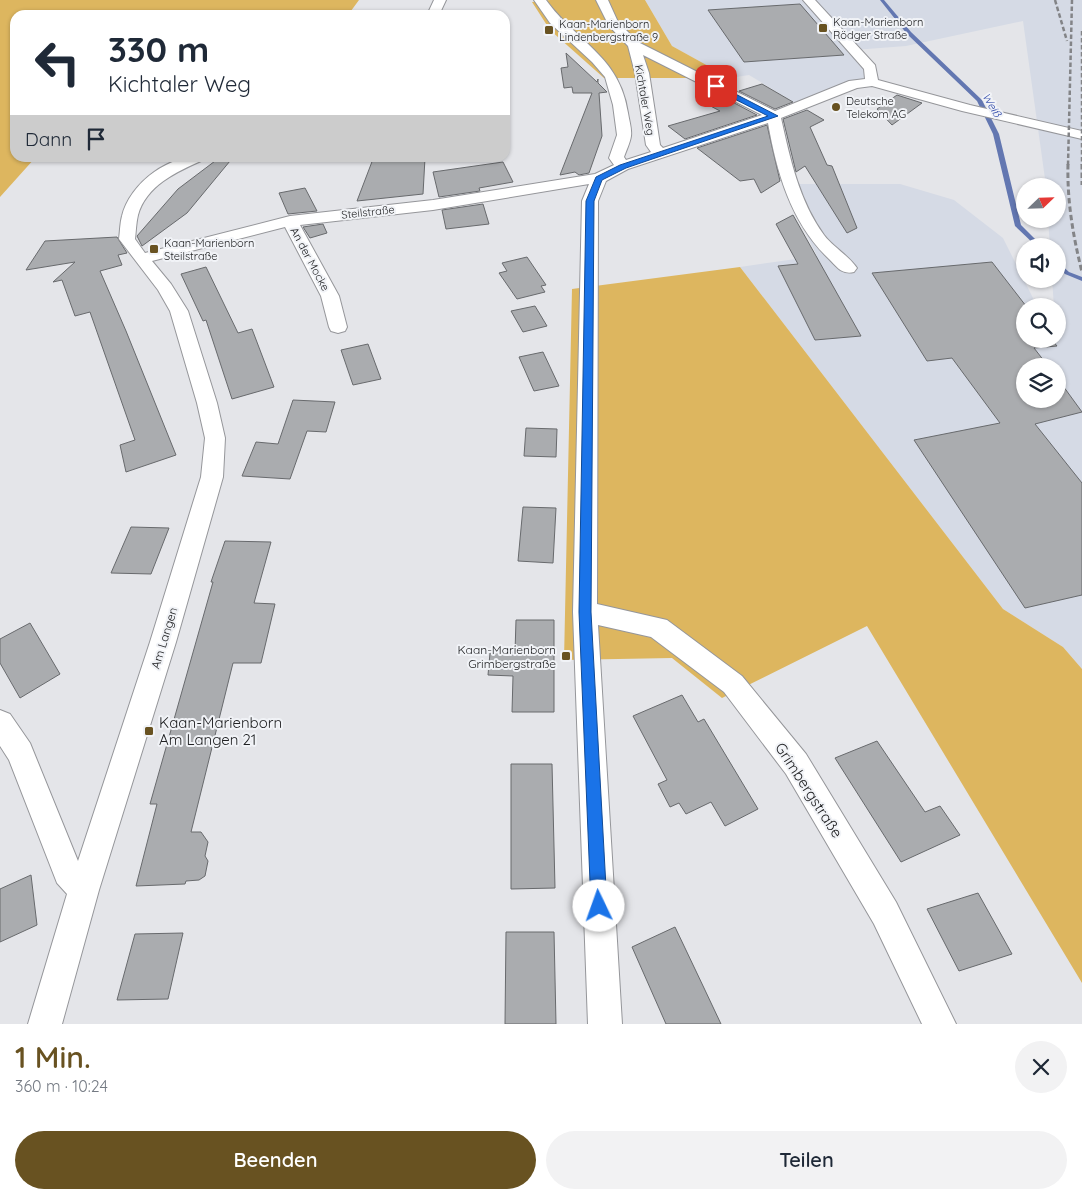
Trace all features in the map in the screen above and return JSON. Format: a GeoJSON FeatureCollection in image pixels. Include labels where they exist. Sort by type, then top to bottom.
{"type":"FeatureCollection","features":[{"type":"Feature","properties":{"kind":"street"},"geometry":{"type":"LineString","coordinates":[[540,0],[554,20],[597,59],[611,77],[620,105],[624,136],[616,158],[623,166]]}},
{"type":"Feature","properties":{"kind":"street","name":"Kichtaler Weg"},"geometry":{"type":"LineString","coordinates":[[602,0],[613,23],[634,45],[774,116]]}},
{"type":"Feature","properties":{"kind":"street"},"geometry":{"type":"LineString","coordinates":[[810,0],[870,68],[872,82],[966,108],[1082,135]]}},
{"type":"Feature","properties":{"kind":"street","name":"Kichtaler Weg"},"geometry":{"type":"LineString","coordinates":[[634,45],[642,73],[653,145],[660,154]]}},
{"type":"Feature","properties":{"kind":"street","name":"Steilstraße"},"geometry":{"type":"LineString","coordinates":[[140,259],[290,221],[433,205],[599,178],[623,166],[774,116],[854,84],[872,82]]}},
{"type":"Feature","properties":{"kind":"street"},"geometry":{"type":"LineString","coordinates":[[774,116],[784,164],[799,206],[819,238],[848,268]]}},
{"type":"Feature","properties":{"kind":"street","name":"Am Langen"},"geometry":{"type":"LineString","coordinates":[[45,1024],[84,890],[164,642],[212,477],[215,438],[208,403],[179,311],[165,288],[140,259],[128,239],[130,215],[139,197],[169,163]]}},
{"type":"Feature","properties":{"kind":"street"},"geometry":{"type":"LineString","coordinates":[[599,178],[590,201],[585,612],[605,1024]]}},
{"type":"Feature","properties":{"kind":"street","name":"An der Mocke"},"geometry":{"type":"LineString","coordinates":[[290,221],[330,296],[338,327]]}},
{"type":"Feature","properties":{"kind":"street","name":"Grimbergstraße"},"geometry":{"type":"LineString","coordinates":[[585,612],[658,628],[734,684],[796,764],[885,913],[939,1024]]}},
{"type":"Feature","properties":{"kind":"street"},"geometry":{"type":"LineString","coordinates":[[0,723],[20,752],[68,872],[84,890]]}},
{"type":"Feature","properties":{"kind":"shaded area"},"geometry":{"type":"Polygon","coordinates":[[[0,0],[359,0],[352,10],[10,10],[10,162],[31,162],[0,197],[0,0]]]}},
{"type":"Feature","properties":{"kind":"shaded area"},"geometry":{"type":"Polygon","coordinates":[[[550,0],[645,0],[672,46],[730,78],[604,78],[550,30],[532,2],[550,0]]]}},
{"type":"Feature","properties":{"kind":"shaded area"},"geometry":{"type":"Polygon","coordinates":[[[645,0],[1082,0],[1082,669],[1063,647],[1003,609],[740,267],[817,256],[782,184],[900,184],[954,200],[1003,238],[1016,264],[1016,288],[1028,288],[1033,298],[1016,298],[1016,348],[1066,348],[1066,298],[1053,298],[1053,288],[1066,288],[1066,238],[1049,238],[1049,228],[1066,228],[1066,178],[1045,178],[1023,21],[906,46],[854,50],[872,82],[800,106],[749,75],[730,78],[672,46],[645,0]]]}},
{"type":"Feature","properties":{"kind":"shaded area"},"geometry":{"type":"Polygon","coordinates":[[[740,267],[1003,609],[1063,647],[1082,669],[1082,983],[867,626],[722,698],[672,658],[564,660],[572,289],[740,267]]]}},
{"type":"Feature","properties":{"kind":"building"},"geometry":{"type":"Polygon","coordinates":[[[800,4],[844,55],[744,62],[708,10],[800,4]]]}},
{"type":"Feature","properties":{"kind":"building"},"geometry":{"type":"Polygon","coordinates":[[[566,53],[597,82],[598,79],[598,83],[607,92],[599,93],[602,136],[589,173],[579,175],[575,172],[560,175],[592,93],[573,93],[572,87],[564,88],[561,68],[568,67],[566,53]]]}},
{"type":"Feature","properties":{"kind":"building"},"geometry":{"type":"Polygon","coordinates":[[[762,84],[793,102],[775,109],[739,91],[762,84]]]}},
{"type":"Feature","properties":{"kind":"building"},"geometry":{"type":"Polygon","coordinates":[[[897,95],[922,103],[892,125],[877,109],[897,95]]]}},
{"type":"Feature","properties":{"kind":"building"},"geometry":{"type":"Polygon","coordinates":[[[721,96],[757,115],[685,139],[668,126],[720,111],[703,102],[721,96]]]}},
{"type":"Feature","properties":{"kind":"building"},"geometry":{"type":"Polygon","coordinates":[[[807,110],[824,120],[810,127],[827,165],[832,166],[857,228],[847,233],[805,166],[796,172],[783,119],[807,110]]]}},
{"type":"Feature","properties":{"kind":"building"},"geometry":{"type":"Polygon","coordinates":[[[767,125],[780,181],[761,193],[754,179],[740,181],[697,148],[767,125]]]}},
{"type":"Feature","properties":{"kind":"building"},"geometry":{"type":"Polygon","coordinates":[[[214,162],[229,162],[187,213],[142,246],[137,236],[178,189],[214,162]]]}},
{"type":"Feature","properties":{"kind":"building"},"geometry":{"type":"Polygon","coordinates":[[[372,162],[425,162],[423,194],[357,201],[372,162]]]}},
{"type":"Feature","properties":{"kind":"building"},"geometry":{"type":"Polygon","coordinates":[[[503,162],[513,182],[479,188],[480,191],[439,197],[433,172],[503,162]]]}},
{"type":"Feature","properties":{"kind":"building"},"geometry":{"type":"Polygon","coordinates":[[[305,188],[317,211],[288,214],[279,193],[305,188]]]}},
{"type":"Feature","properties":{"kind":"building"},"geometry":{"type":"Polygon","coordinates":[[[483,204],[489,224],[446,229],[442,210],[483,204]]]}},
{"type":"Feature","properties":{"kind":"building"},"geometry":{"type":"Polygon","coordinates":[[[793,215],[861,336],[815,340],[778,266],[798,264],[776,224],[793,215]]]}},
{"type":"Feature","properties":{"kind":"building"},"geometry":{"type":"Polygon","coordinates":[[[323,224],[327,233],[310,238],[303,227],[323,224]]]}},
{"type":"Feature","properties":{"kind":"building"},"geometry":{"type":"Polygon","coordinates":[[[117,237],[127,253],[118,255],[122,265],[100,271],[176,455],[126,472],[120,445],[135,440],[90,312],[75,316],[62,280],[53,282],[75,262],[26,270],[45,241],[117,237]]]}},
{"type":"Feature","properties":{"kind":"building"},"geometry":{"type":"Polygon","coordinates":[[[527,257],[546,285],[541,286],[545,292],[517,299],[499,273],[507,271],[502,263],[527,257]]]}},
{"type":"Feature","properties":{"kind":"building"},"geometry":{"type":"Polygon","coordinates":[[[992,262],[1020,298],[1016,298],[1016,348],[1034,348],[1042,358],[1016,358],[1016,408],[1066,408],[1066,390],[1082,412],[1035,424],[1082,483],[1082,595],[1025,608],[914,440],[1000,423],[952,358],[927,361],[872,273],[992,262]]]}},
{"type":"Feature","properties":{"kind":"building"},"geometry":{"type":"Polygon","coordinates":[[[206,267],[238,333],[252,329],[274,387],[232,399],[206,320],[203,321],[181,274],[206,267]]]}},
{"type":"Feature","properties":{"kind":"building"},"geometry":{"type":"Polygon","coordinates":[[[535,306],[547,326],[523,332],[511,311],[535,306]]]}},
{"type":"Feature","properties":{"kind":"building"},"geometry":{"type":"Polygon","coordinates":[[[368,344],[381,379],[353,385],[341,350],[368,344]]]}},
{"type":"Feature","properties":{"kind":"building"},"geometry":{"type":"Polygon","coordinates":[[[543,352],[559,386],[534,391],[519,357],[543,352]]]}},
{"type":"Feature","properties":{"kind":"building"},"geometry":{"type":"Polygon","coordinates":[[[293,400],[335,402],[326,432],[307,431],[290,479],[242,476],[256,442],[278,444],[293,400]]]}},
{"type":"Feature","properties":{"kind":"building"},"geometry":{"type":"Polygon","coordinates":[[[526,428],[557,429],[556,457],[524,456],[526,428]]]}},
{"type":"Feature","properties":{"kind":"building"},"geometry":{"type":"Polygon","coordinates":[[[523,507],[556,508],[553,563],[518,561],[523,507]]]}},
{"type":"Feature","properties":{"kind":"building"},"geometry":{"type":"Polygon","coordinates":[[[131,527],[169,528],[151,574],[111,573],[131,527]]]}},
{"type":"Feature","properties":{"kind":"building"},"geometry":{"type":"Polygon","coordinates":[[[225,541],[271,542],[254,603],[275,604],[261,663],[233,663],[191,832],[201,832],[208,842],[205,856],[208,861],[205,876],[199,880],[186,881],[185,884],[136,886],[157,804],[150,804],[213,582],[211,582],[225,541]]]}},
{"type":"Feature","properties":{"kind":"building"},"geometry":{"type":"Polygon","coordinates":[[[516,620],[554,620],[554,712],[512,712],[513,676],[488,675],[490,653],[515,652],[516,620]]]}},
{"type":"Feature","properties":{"kind":"building"},"geometry":{"type":"Polygon","coordinates":[[[30,623],[60,674],[20,698],[0,663],[0,639],[30,623]]]}},
{"type":"Feature","properties":{"kind":"building"},"geometry":{"type":"Polygon","coordinates":[[[682,695],[698,722],[704,719],[758,809],[725,826],[711,802],[686,814],[679,803],[670,807],[658,784],[667,780],[633,716],[682,695]]]}},
{"type":"Feature","properties":{"kind":"building"},"geometry":{"type":"Polygon","coordinates":[[[877,741],[925,812],[940,806],[960,835],[901,862],[835,758],[877,741]]]}},
{"type":"Feature","properties":{"kind":"building"},"geometry":{"type":"Polygon","coordinates":[[[511,764],[552,764],[555,888],[511,889],[511,764]]]}},
{"type":"Feature","properties":{"kind":"building"},"geometry":{"type":"Polygon","coordinates":[[[31,875],[37,925],[0,942],[0,889],[31,875]]]}},
{"type":"Feature","properties":{"kind":"building"},"geometry":{"type":"Polygon","coordinates":[[[978,893],[1012,954],[959,971],[927,909],[978,893]]]}},
{"type":"Feature","properties":{"kind":"building"},"geometry":{"type":"Polygon","coordinates":[[[675,927],[721,1024],[666,1024],[632,947],[675,927]]]}},
{"type":"Feature","properties":{"kind":"building"},"geometry":{"type":"Polygon","coordinates":[[[506,932],[554,932],[556,1024],[505,1024],[506,932]]]}},
{"type":"Feature","properties":{"kind":"building"},"geometry":{"type":"Polygon","coordinates":[[[183,933],[168,999],[117,1000],[135,934],[183,933]]]}},
{"type":"Feature","properties":{"kind":"waterway","name":"Weiß"},"geometry":{"type":"LineString","coordinates":[[882,0],[909,33],[979,100],[996,134],[1018,226],[1031,238]]}},
{"type":"Feature","properties":{"kind":"waterway","name":"Weiß"},"geometry":{"type":"LineString","coordinates":[[1066,272],[1082,279]]}},
{"type":"Feature","properties":{"kind":"railway"},"geometry":{"type":"LineString","coordinates":[[1055,0],[1067,41]]}},
{"type":"Feature","properties":{"kind":"railway"},"geometry":{"type":"LineString","coordinates":[[1068,165],[1072,0]]}},
{"type":"Feature","properties":{"kind":"railway"},"geometry":{"type":"LineString","coordinates":[[1082,31],[1082,185]]}},
{"type":"Feature","properties":{"kind":"railway"},"geometry":{"type":"LineString","coordinates":[[1068,165],[1071,218],[1082,272]]}},
{"type":"Feature","properties":{"kind":"place","name":"Kaan-Marienborn Rödger Straße"},"geometry":{"type":"Point","coordinates":[823,28]}},
{"type":"Feature","properties":{"kind":"place","name":"Kaan-Marienborn Lindenbergstraße 9"},"geometry":{"type":"Point","coordinates":[549,30]}},
{"type":"Feature","properties":{"kind":"place","name":"Deutsche Telekom AG"},"geometry":{"type":"Point","coordinates":[836,107]}},
{"type":"Feature","properties":{"kind":"place","name":"Kaan-Marienborn Steilstraße"},"geometry":{"type":"Point","coordinates":[154,249]}},
{"type":"Feature","properties":{"kind":"place","name":"Kaan-Marienborn Grimbergstraße"},"geometry":{"type":"Point","coordinates":[566,656]}},
{"type":"Feature","properties":{"kind":"place","name":"Kaan-Marienborn Am Langen 21"},"geometry":{"type":"Point","coordinates":[149,731]}},
{"type":"Feature","properties":{"kind":"route"},"geometry":{"type":"LineString","coordinates":[[599,906],[585,612],[590,201],[599,178],[623,166],[774,116],[716,86]]}}]}
